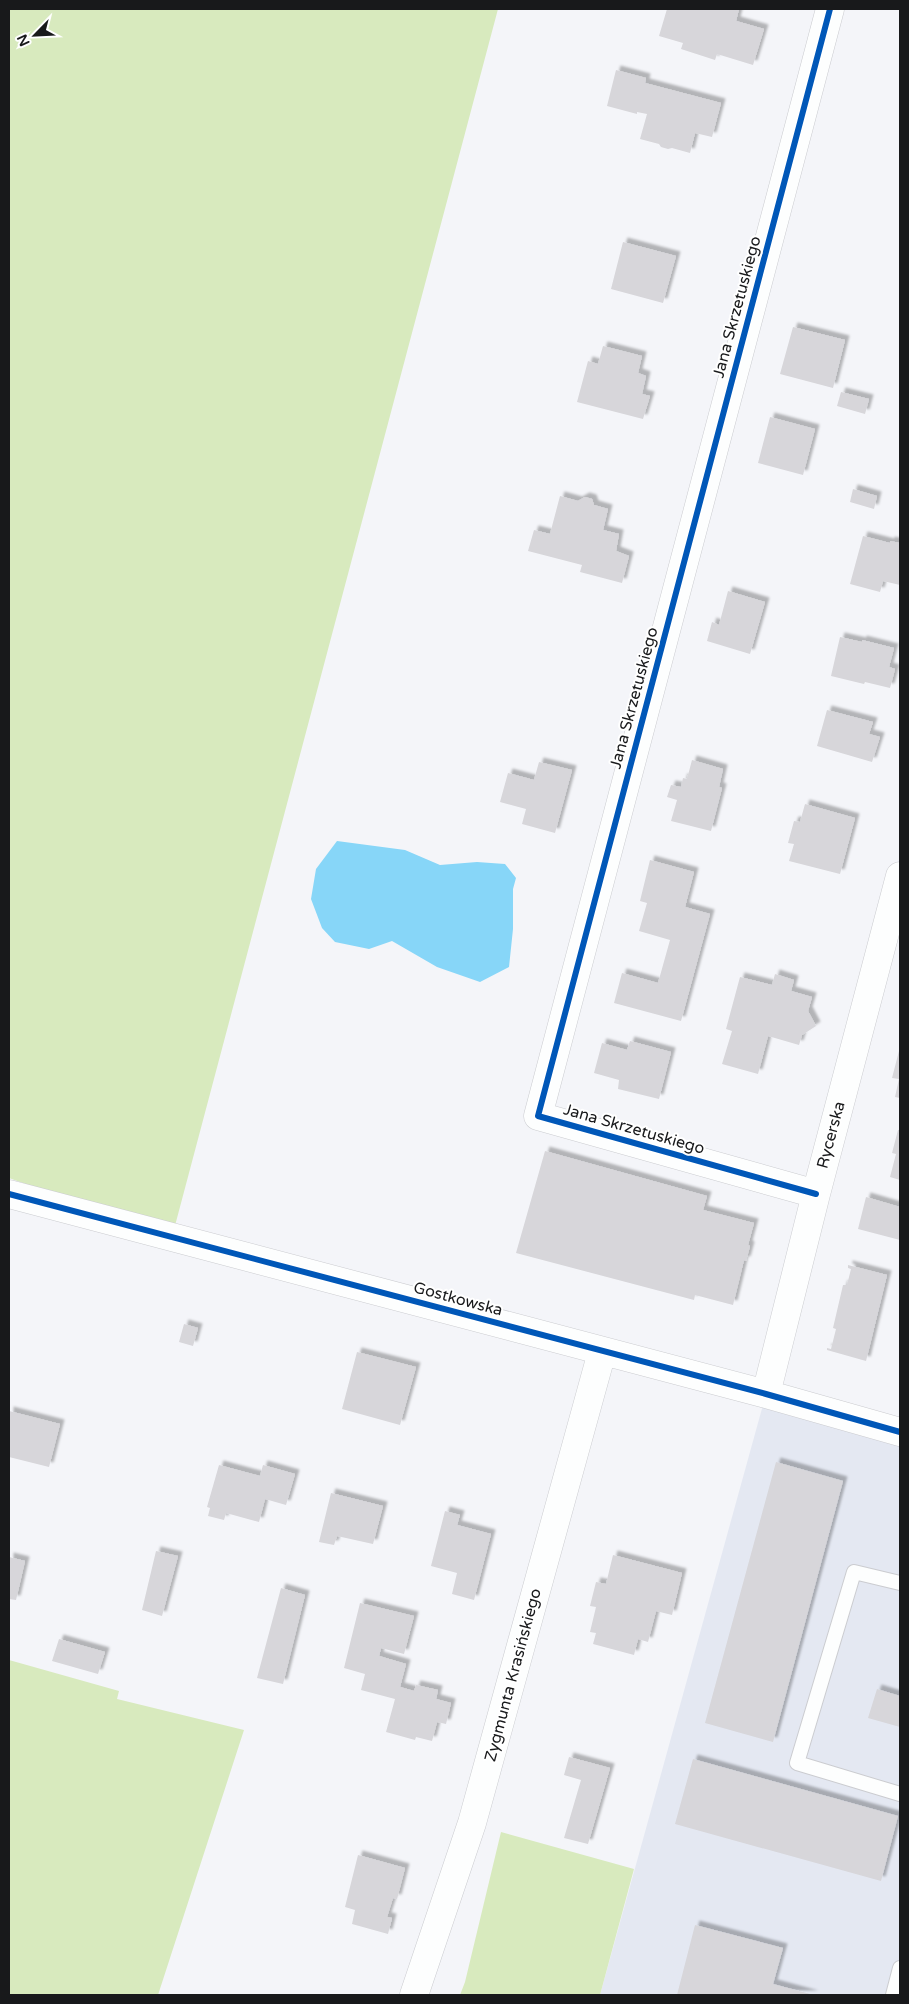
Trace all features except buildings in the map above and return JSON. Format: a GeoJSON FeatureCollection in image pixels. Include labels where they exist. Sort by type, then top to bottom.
{"type":"FeatureCollection","features":[{"type":"Feature","properties":{"kind":"street","name":"Jana Skrzetuskiego"},"geometry":{"type":"LineString","coordinates":[[816,1194],[538,1116],[830,9]]}},
{"type":"Feature","properties":{"kind":"street","name":"Rycerska"},"geometry":{"type":"LineString","coordinates":[[766,1394],[816,1194],[900,876]]}},
{"type":"Feature","properties":{"kind":"street","name":"Gostkowska"},"geometry":{"type":"LineString","coordinates":[[9,1194],[766,1394],[900,1432]]}},
{"type":"Feature","properties":{"kind":"street","name":"Zygmunta Krasińskiego"},"geometry":{"type":"LineString","coordinates":[[414,1995],[472,1823],[602,1352]]}},
{"type":"Feature","properties":{"kind":"lane"},"geometry":{"type":"LineString","coordinates":[[900,1583],[854,1572],[797,1764],[900,1794]]}},
{"type":"Feature","properties":{"kind":"lane"},"geometry":{"type":"LineString","coordinates":[[892,1995],[900,1968]]}},
{"type":"Feature","properties":{"kind":"shaded area"},"geometry":{"type":"Polygon","coordinates":[[[766,1394],[900,1432],[900,1995],[600,1995],[766,1394]]]}},
{"type":"Feature","properties":{"kind":"green space"},"geometry":{"type":"Polygon","coordinates":[[[9,9],[498,9],[172,1237],[9,1178],[9,9]]]}},
{"type":"Feature","properties":{"kind":"green space"},"geometry":{"type":"Polygon","coordinates":[[[9,1660],[119,1691],[117,1699],[244,1730],[158,1995],[9,1995],[9,1660]]]}},
{"type":"Feature","properties":{"kind":"green space"},"geometry":{"type":"Polygon","coordinates":[[[501,1832],[634,1869],[600,1995],[460,1995],[465,1982],[501,1832]]]}},
{"type":"Feature","properties":{"kind":"water"},"geometry":{"type":"Polygon","coordinates":[[[337,841],[405,850],[440,865],[477,862],[505,864],[516,878],[513,889],[513,929],[509,967],[480,982],[437,967],[392,941],[369,949],[335,942],[322,928],[311,899],[316,869],[337,841]]]}},
{"type":"Feature","properties":{"kind":"cycle path"},"geometry":{"type":"LineString","coordinates":[[816,1194],[538,1116],[830,9]]}},
{"type":"Feature","properties":{"kind":"cycle path"},"geometry":{"type":"LineString","coordinates":[[9,1194],[766,1394],[900,1432]]}}]}
